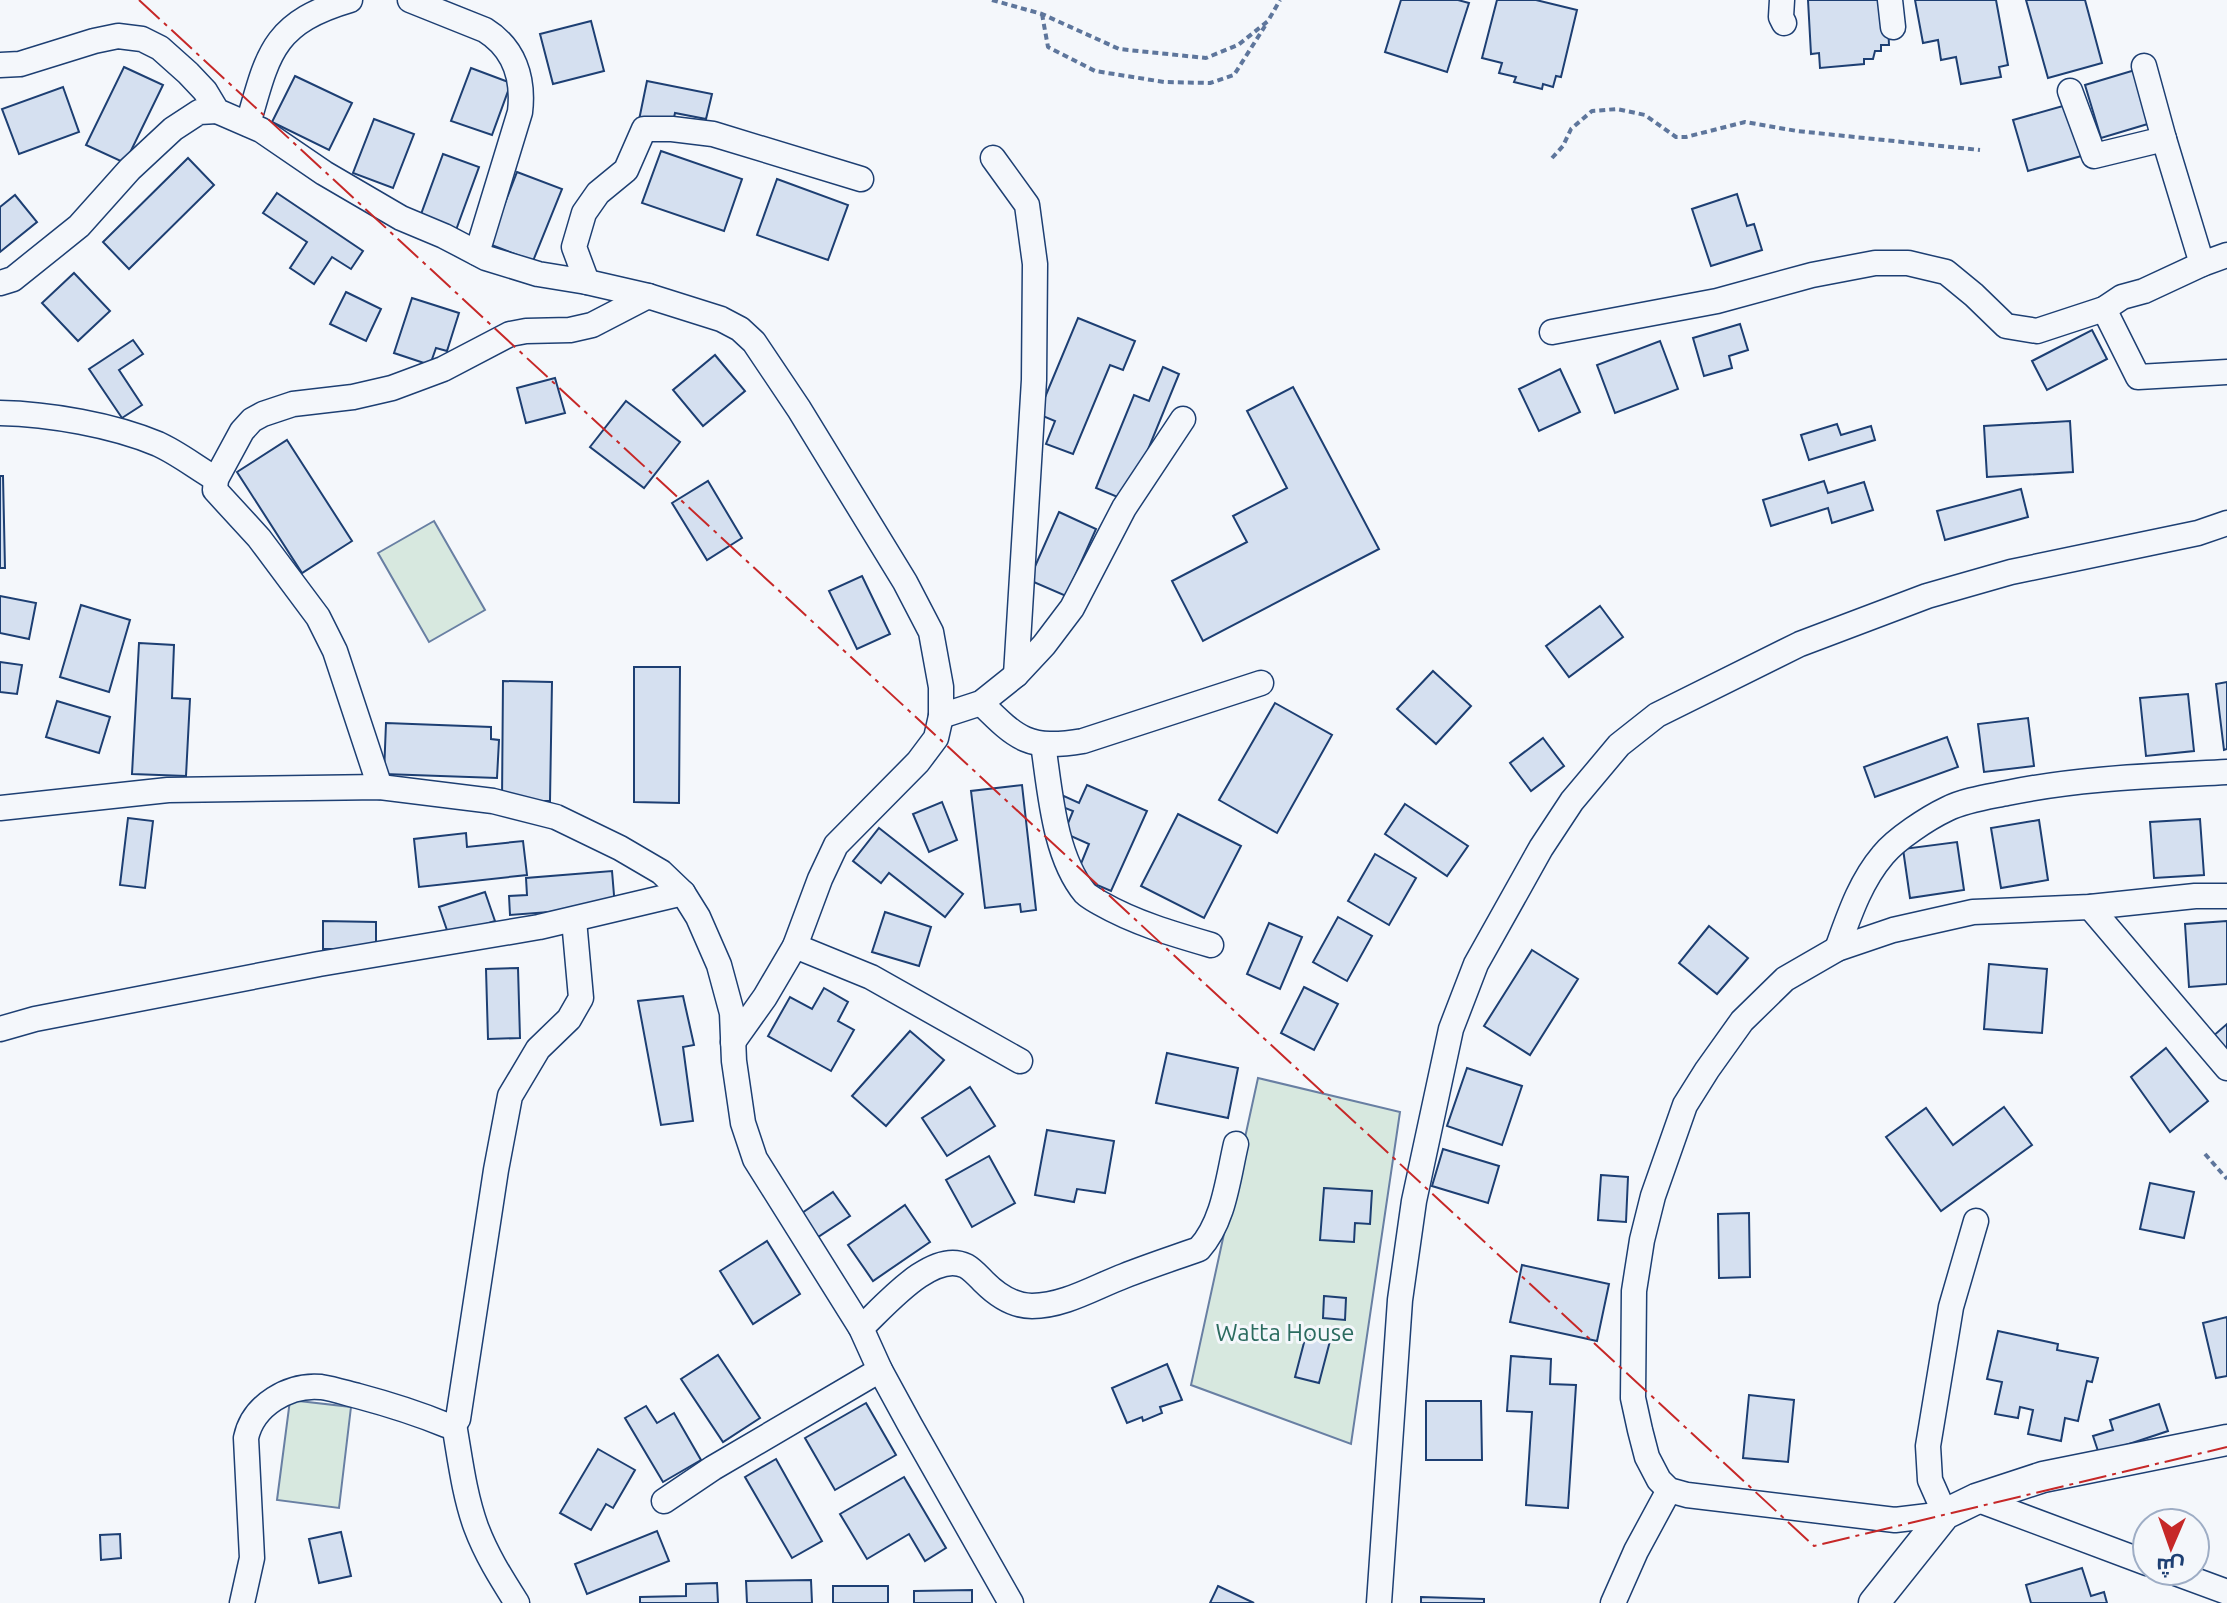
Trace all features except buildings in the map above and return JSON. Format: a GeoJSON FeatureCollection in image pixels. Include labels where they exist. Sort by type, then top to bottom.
{"type":"FeatureCollection","features":[{"type":"Feature","properties":{"kind":"main road"},"geometry":{"type":"LineString","coordinates":[[1874,1603],[1945,1514],[1976,1499],[2043,1477],[2227,1440]]}},
{"type":"Feature","properties":{"kind":"street"},"geometry":{"type":"LineString","coordinates":[[248,124],[263,73],[275,46],[292,28],[315,13],[350,0]]}},
{"type":"Feature","properties":{"kind":"street"},"geometry":{"type":"LineString","coordinates":[[410,0],[496,37],[506,48],[519,74],[520,112],[477,253]]}},
{"type":"Feature","properties":{"kind":"street"},"geometry":{"type":"LineString","coordinates":[[1890,0],[1893,27]]}},
{"type":"Feature","properties":{"kind":"street"},"geometry":{"type":"LineString","coordinates":[[0,65],[20,64],[118,36],[142,39],[160,48],[188,73],[205,91],[217,111]]}},
{"type":"Feature","properties":{"kind":"street"},"geometry":{"type":"LineString","coordinates":[[2144,66],[2202,264]]}},
{"type":"Feature","properties":{"kind":"street"},"geometry":{"type":"LineString","coordinates":[[2070,91],[2094,156],[2164,139]]}},
{"type":"Feature","properties":{"kind":"street"},"geometry":{"type":"LineString","coordinates":[[0,283],[13,279],[79,226],[130,169],[173,129],[199,112],[217,111],[261,130],[324,173],[401,218],[477,253],[538,274],[648,296],[721,319],[740,329],[754,342],[897,569],[931,632],[941,687],[941,716],[936,738],[918,762],[836,845],[795,946],[765,997],[733,1042]]}},
{"type":"Feature","properties":{"kind":"street"},"geometry":{"type":"LineString","coordinates":[[587,282],[574,247],[584,213],[598,193],[626,170],[644,129],[713,134],[861,179]]}},
{"type":"Feature","properties":{"kind":"street"},"geometry":{"type":"LineString","coordinates":[[993,158],[1027,205],[1035,264],[1034,380],[1016,675]]}},
{"type":"Feature","properties":{"kind":"street"},"geometry":{"type":"LineString","coordinates":[[1552,332],[1717,301],[1812,275],[1875,263],[1908,263],[1946,272],[2006,326],[2037,331],[2104,309],[2122,297],[2144,291],[2227,255]]}},
{"type":"Feature","properties":{"kind":"street"},"geometry":{"type":"LineString","coordinates":[[380,787],[335,651],[318,617],[259,538],[214,486],[242,431],[252,420],[280,407],[392,388],[443,369],[510,334],[570,330],[592,325],[648,296]]}},
{"type":"Feature","properties":{"kind":"street"},"geometry":{"type":"LineString","coordinates":[[2104,309],[2138,377],[2227,372]]}},
{"type":"Feature","properties":{"kind":"street"},"geometry":{"type":"LineString","coordinates":[[0,413],[82,423],[128,434],[159,445],[216,479]]}},
{"type":"Feature","properties":{"kind":"street"},"geometry":{"type":"LineString","coordinates":[[941,716],[981,703],[1016,675],[1044,645],[1072,608],[1124,508],[1183,419]]}},
{"type":"Feature","properties":{"kind":"street"},"geometry":{"type":"LineString","coordinates":[[1379,1603],[1400,1300],[1414,1201],[1451,1029],[1476,964],[1541,848],[1572,801],[1619,745],[1657,715],[1800,644],[1927,596],[2011,572],[2198,533],[2227,523]]}},
{"type":"Feature","properties":{"kind":"street"},"geometry":{"type":"LineString","coordinates":[[981,703],[1010,732],[1043,744],[1060,744],[1083,741],[1261,683]]}},
{"type":"Feature","properties":{"kind":"street"},"geometry":{"type":"LineString","coordinates":[[1043,744],[1060,839],[1071,870],[1086,895],[1118,914],[1211,945]]}},
{"type":"Feature","properties":{"kind":"street"},"geometry":{"type":"LineString","coordinates":[[1837,949],[1859,890],[1883,854],[1948,808],[2038,787],[2108,779],[2227,772]]}},
{"type":"Feature","properties":{"kind":"street"},"geometry":{"type":"LineString","coordinates":[[0,808],[168,790],[380,787],[493,801],[556,817],[661,872],[683,893],[698,917],[719,965],[732,1013],[734,1061],[743,1123],[755,1159],[861,1328],[880,1370],[947,1493],[1011,1603]]}},
{"type":"Feature","properties":{"kind":"street"},"geometry":{"type":"LineString","coordinates":[[0,1029],[35,1019],[319,964],[539,927],[683,893]]}},
{"type":"Feature","properties":{"kind":"street"},"geometry":{"type":"LineString","coordinates":[[1976,1221],[1951,1307],[1928,1446],[1930,1480],[1945,1514],[1895,1520],[1687,1495],[1669,1490],[1659,1480],[1647,1457],[1633,1398],[1634,1291],[1642,1240],[1660,1171],[1685,1105],[1742,1021],[1785,979],[1837,949],[1893,930],[1973,912],[2227,896]]}},
{"type":"Feature","properties":{"kind":"street"},"geometry":{"type":"LineString","coordinates":[[2090,907],[2227,1068]]}},
{"type":"Feature","properties":{"kind":"street"},"geometry":{"type":"LineString","coordinates":[[517,1603],[497,1572],[477,1528],[454,1424],[460,1414],[510,1096],[538,1049],[569,1019],[581,998],[574,920]]}},
{"type":"Feature","properties":{"kind":"street"},"geometry":{"type":"LineString","coordinates":[[795,946],[871,977],[1020,1061]]}},
{"type":"Feature","properties":{"kind":"street"},"geometry":{"type":"LineString","coordinates":[[861,1328],[913,1279],[945,1264],[957,1263],[968,1267],[1010,1302],[1034,1306],[1081,1294],[1199,1249],[1216,1222],[1236,1144]]}},
{"type":"Feature","properties":{"kind":"street"},"geometry":{"type":"LineString","coordinates":[[664,1501],[713,1468],[880,1370]]}},
{"type":"Feature","properties":{"kind":"street"},"geometry":{"type":"LineString","coordinates":[[242,1603],[252,1558],[246,1438],[254,1416],[274,1398],[297,1389],[320,1387],[397,1407],[446,1425],[454,1424]]}},
{"type":"Feature","properties":{"kind":"street"},"geometry":{"type":"LineString","coordinates":[[1613,1603],[1636,1551],[1669,1490]]}},
{"type":"Feature","properties":{"kind":"street"},"geometry":{"type":"LineString","coordinates":[[1976,1499],[2131,1557]]}},
{"type":"Feature","properties":{"kind":"path"},"geometry":{"type":"LineString","coordinates":[[992,0],[1042,14],[1119,49],[1206,58],[1238,45],[1268,21]]}},
{"type":"Feature","properties":{"kind":"path"},"geometry":{"type":"LineString","coordinates":[[1042,14],[1048,47],[1095,71],[1164,82],[1210,83],[1234,75],[1280,0]]}},
{"type":"Feature","properties":{"kind":"path"},"geometry":{"type":"LineString","coordinates":[[1552,158],[1563,146],[1571,129],[1592,111],[1617,109],[1645,115],[1676,137],[1745,122],[1797,131],[1980,150]]}},
{"type":"Feature","properties":{"kind":"path"},"geometry":{"type":"LineString","coordinates":[[2205,1154],[2227,1179]]}},
{"type":"Feature","properties":{"kind":"green space"},"geometry":{"type":"Polygon","coordinates":[[[434,521],[485,610],[429,642],[378,553],[434,521]]]}},
{"type":"Feature","properties":{"kind":"green space","name":"Watta House"},"geometry":{"type":"Polygon","coordinates":[[[1258,1078],[1400,1112],[1351,1444],[1191,1385],[1258,1078]]]}},
{"type":"Feature","properties":{"kind":"green space"},"geometry":{"type":"Polygon","coordinates":[[[290,1400],[351,1407],[339,1508],[277,1500],[290,1400]]]}},
{"type":"Feature","properties":{"kind":"power"},"geometry":{"type":"LineString","coordinates":[[139,0],[1814,1546],[2227,1447]]}}]}
